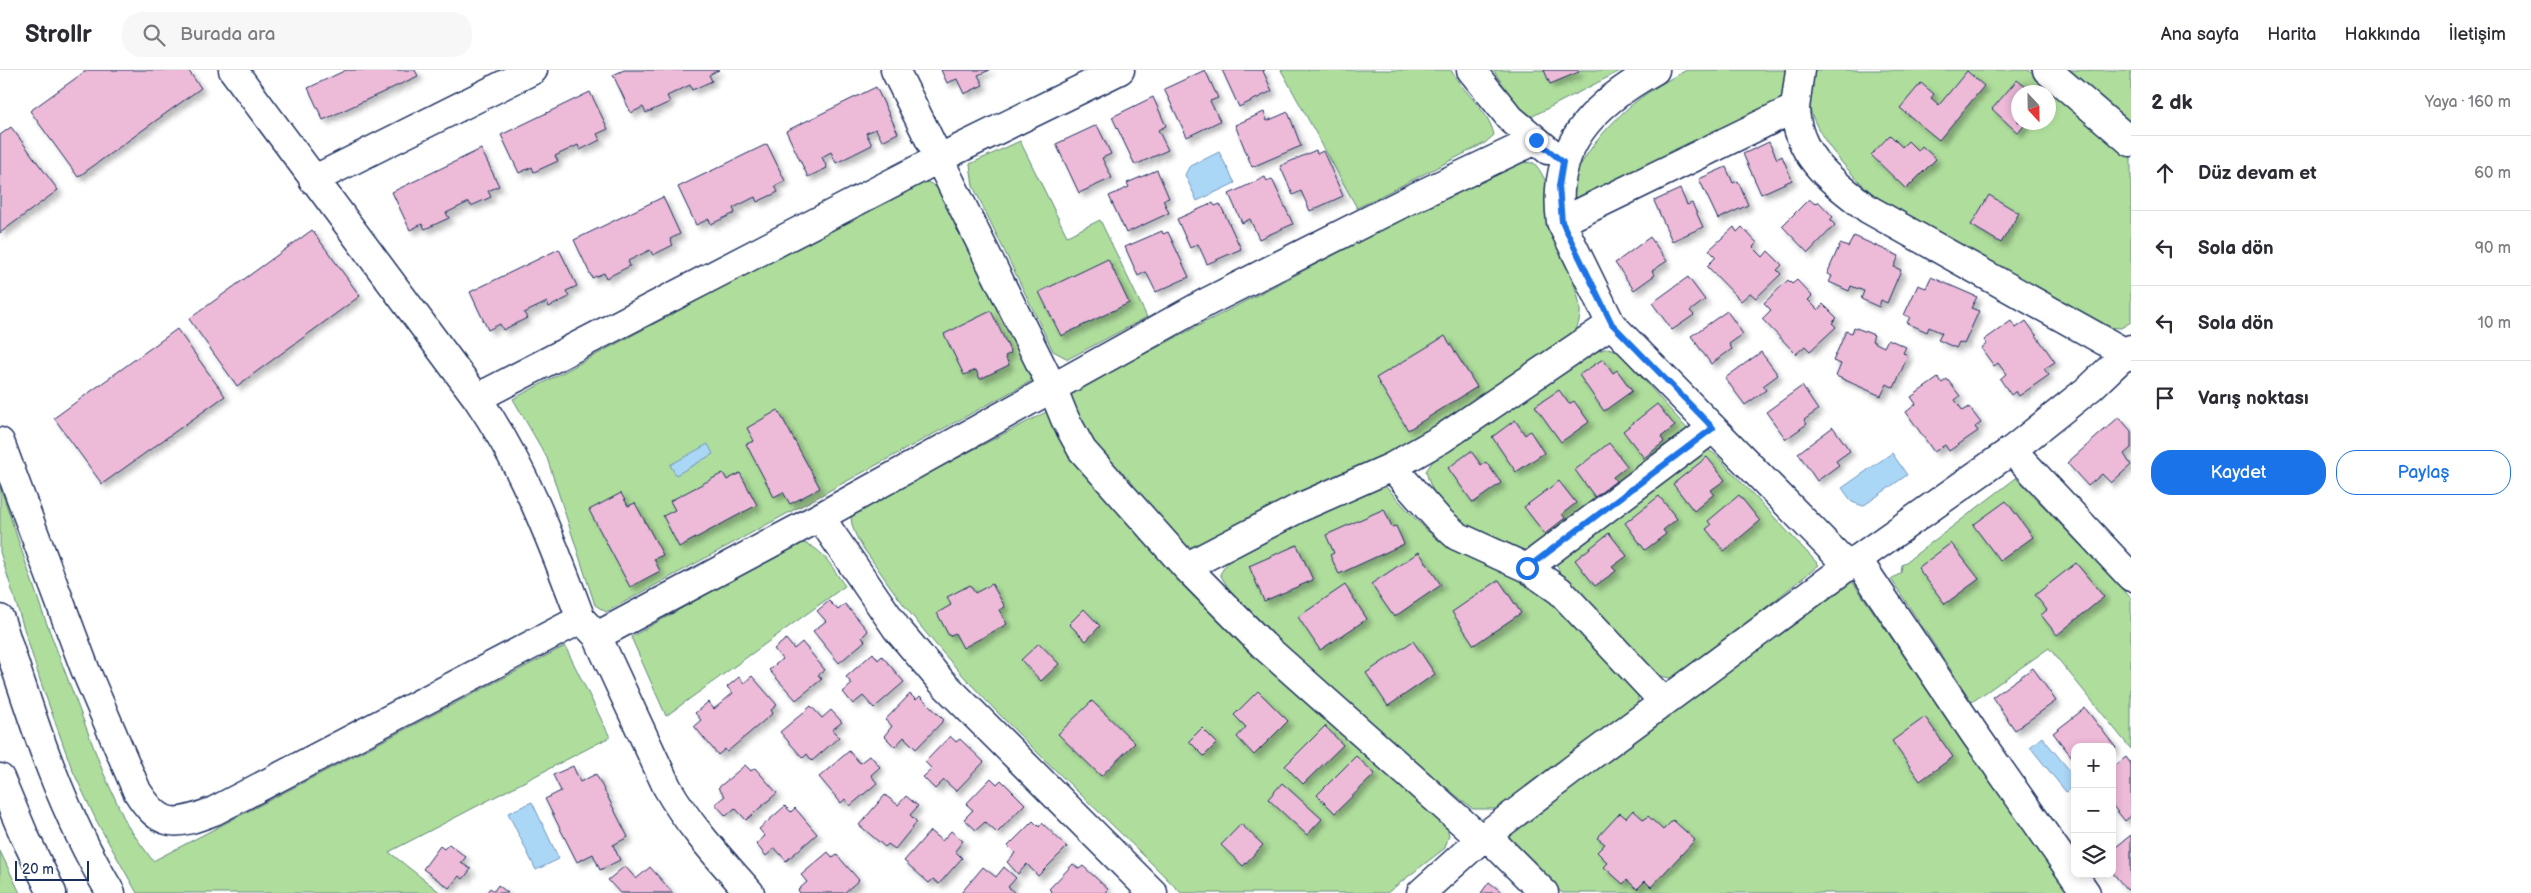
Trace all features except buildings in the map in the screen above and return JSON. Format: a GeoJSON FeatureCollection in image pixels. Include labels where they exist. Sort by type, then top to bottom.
{"type":"FeatureCollection","features":[{"type":"Feature","properties":{"kind":"street"},"geometry":{"type":"LineString","coordinates":[[233,70],[497,427],[519,466],[589,628],[678,806],[705,843],[750,893]]}},
{"type":"Feature","properties":{"kind":"street"},"geometry":{"type":"LineString","coordinates":[[313,180],[533,70]]}},
{"type":"Feature","properties":{"kind":"street"},"geometry":{"type":"LineString","coordinates":[[894,70],[940,158],[1052,387],[1065,420],[1082,450],[1186,567],[1263,645],[1484,837],[1544,893]]}},
{"type":"Feature","properties":{"kind":"street"},"geometry":{"type":"LineString","coordinates":[[477,398],[940,158],[1120,70]]}},
{"type":"Feature","properties":{"kind":"street"},"geometry":{"type":"LineString","coordinates":[[1471,70],[1487,93],[1511,119],[1563,162]]}},
{"type":"Feature","properties":{"kind":"street"},"geometry":{"type":"LineString","coordinates":[[1655,70],[1615,94],[1597,111],[1570,147],[1563,162],[1559,186],[1562,222],[1612,324],[1713,428],[1852,562],[2086,893]]}},
{"type":"Feature","properties":{"kind":"street"},"geometry":{"type":"LineString","coordinates":[[1421,893],[1484,837],[1852,562],[2012,450],[2092,387],[2130,353],[1868,209],[1840,187],[1806,151],[1798,131],[1795,108],[1800,70]]}},
{"type":"Feature","properties":{"kind":"street"},"geometry":{"type":"LineString","coordinates":[[2047,70],[2131,142]]}},
{"type":"Feature","properties":{"kind":"street"},"geometry":{"type":"LineString","coordinates":[[1562,222],[1795,108]]}},
{"type":"Feature","properties":{"kind":"street"},"geometry":{"type":"LineString","coordinates":[[0,442],[85,670],[137,791],[148,809],[159,818],[173,822],[194,819],[820,517],[1208,302],[1411,199],[1536,140]]}},
{"type":"Feature","properties":{"kind":"street"},"geometry":{"type":"LineString","coordinates":[[1186,567],[1299,508],[1392,467],[1477,417],[1612,324]]}},
{"type":"Feature","properties":{"kind":"street"},"geometry":{"type":"LineString","coordinates":[[1527,568],[1713,428]]}},
{"type":"Feature","properties":{"kind":"street"},"geometry":{"type":"LineString","coordinates":[[2012,450],[2131,577]]}},
{"type":"Feature","properties":{"kind":"street"},"geometry":{"type":"LineString","coordinates":[[1392,467],[1447,529],[1457,536],[1527,568],[1566,596],[1664,702]]}},
{"type":"Feature","properties":{"kind":"street"},"geometry":{"type":"LineString","coordinates":[[820,517],[897,629],[941,681],[1153,893]]}},
{"type":"Feature","properties":{"kind":"street"},"geometry":{"type":"LineString","coordinates":[[0,619],[56,787],[90,856],[111,893]]}},
{"type":"Feature","properties":{"kind":"street"},"geometry":{"type":"LineString","coordinates":[[0,778],[24,835],[52,893]]}},
{"type":"Feature","properties":{"kind":"green space"},"geometry":{"type":"Polygon","coordinates":[[[1281,70],[1451,70],[1487,118],[1494,135],[1485,143],[1357,208],[1281,70]]]}},
{"type":"Feature","properties":{"kind":"green space"},"geometry":{"type":"Polygon","coordinates":[[[1493,70],[1622,70],[1527,119],[1493,70]]]}},
{"type":"Feature","properties":{"kind":"green space"},"geometry":{"type":"Polygon","coordinates":[[[1687,70],[1793,70],[1781,103],[1576,201],[1574,189],[1576,176],[1582,162],[1602,134],[1640,98],[1687,70]]]}},
{"type":"Feature","properties":{"kind":"green space"},"geometry":{"type":"Polygon","coordinates":[[[1813,70],[2029,70],[2046,85],[2011,85],[2011,130],[2056,130],[2056,93],[2131,158],[2131,322],[2121,328],[2105,327],[1881,201],[1847,169],[1826,142],[1811,114],[1808,89],[1813,70]]]}},
{"type":"Feature","properties":{"kind":"green space"},"geometry":{"type":"Polygon","coordinates":[[[2068,70],[2131,70],[2131,124],[2068,70]]]}},
{"type":"Feature","properties":{"kind":"green space"},"geometry":{"type":"Polygon","coordinates":[[[1020,141],[1067,236],[1100,220],[1147,317],[1068,359],[1053,351],[973,186],[970,164],[1020,141]]]}},
{"type":"Feature","properties":{"kind":"green space"},"geometry":{"type":"Polygon","coordinates":[[[1521,162],[1534,163],[1547,185],[1554,234],[1573,281],[1580,306],[1577,328],[1573,337],[1371,470],[1195,547],[1176,547],[1081,430],[1068,394],[1410,215],[1521,162]]]}},
{"type":"Feature","properties":{"kind":"green space"},"geometry":{"type":"Polygon","coordinates":[[[928,182],[939,189],[1030,370],[1031,381],[606,612],[595,605],[547,458],[513,399],[914,185],[928,182]]]}},
{"type":"Feature","properties":{"kind":"green space"},"geometry":{"type":"Polygon","coordinates":[[[1608,348],[1618,351],[1690,432],[1530,557],[1482,534],[1452,515],[1432,488],[1426,471],[1433,461],[1595,352],[1608,348]]]}},
{"type":"Feature","properties":{"kind":"green space"},"geometry":{"type":"Polygon","coordinates":[[[1046,412],[1082,470],[1133,529],[1264,660],[1446,825],[1449,835],[1445,848],[1387,893],[1181,893],[982,696],[909,611],[860,543],[851,517],[882,497],[1046,412]]]}},
{"type":"Feature","properties":{"kind":"green space"},"geometry":{"type":"Polygon","coordinates":[[[1706,448],[1716,455],[1819,565],[1684,673],[1669,678],[1657,674],[1647,667],[1569,590],[1555,562],[1706,448]]]}},
{"type":"Feature","properties":{"kind":"green space"},"geometry":{"type":"Polygon","coordinates":[[[2016,478],[2131,598],[2131,749],[2049,648],[1972,702],[1891,579],[1901,573],[1902,565],[2016,478]]]}},
{"type":"Feature","properties":{"kind":"green space"},"geometry":{"type":"Polygon","coordinates":[[[1375,485],[1385,486],[1427,530],[1445,545],[1465,556],[1525,581],[1548,597],[1575,622],[1638,689],[1638,705],[1496,809],[1473,809],[1377,731],[1293,658],[1253,619],[1220,574],[1231,557],[1375,485]]]}},
{"type":"Feature","properties":{"kind":"green space"},"geometry":{"type":"Polygon","coordinates":[[[0,486],[42,611],[103,772],[127,825],[153,861],[565,646],[610,737],[389,852],[441,893],[137,893],[97,822],[72,769],[41,683],[0,552],[0,486]]]}},
{"type":"Feature","properties":{"kind":"green space"},"geometry":{"type":"Polygon","coordinates":[[[799,542],[814,548],[826,558],[845,586],[666,716],[631,637],[799,542]]]}},
{"type":"Feature","properties":{"kind":"green space"},"geometry":{"type":"Polygon","coordinates":[[[1852,581],[2069,893],[1562,893],[1506,836],[1852,581]]]}},
{"type":"Feature","properties":{"kind":"green space"},"geometry":{"type":"Polygon","coordinates":[[[0,851],[20,893],[0,893],[0,851]]]}},
{"type":"Feature","properties":{"kind":"water"},"geometry":{"type":"Polygon","coordinates":[[[1219,152],[1235,183],[1197,201],[1185,175],[1189,167],[1219,152]]]}},
{"type":"Feature","properties":{"kind":"water"},"geometry":{"type":"Polygon","coordinates":[[[708,444],[713,454],[676,475],[670,465],[708,444]]]}},
{"type":"Feature","properties":{"kind":"water"},"geometry":{"type":"Polygon","coordinates":[[[1892,453],[1907,475],[1863,506],[1852,502],[1842,488],[1892,453]]]}},
{"type":"Feature","properties":{"kind":"water"},"geometry":{"type":"Polygon","coordinates":[[[2042,737],[2071,772],[2071,788],[2066,792],[2030,747],[2042,737]]]}},
{"type":"Feature","properties":{"kind":"water"},"geometry":{"type":"Polygon","coordinates":[[[532,802],[559,859],[536,870],[508,813],[532,802]]]}},
{"type":"Feature","properties":{"kind":"route"},"geometry":{"type":"LineString","coordinates":[[1527,568],[1713,428],[1612,324],[1562,222],[1559,206],[1559,186],[1563,162],[1536,140]]}}]}
